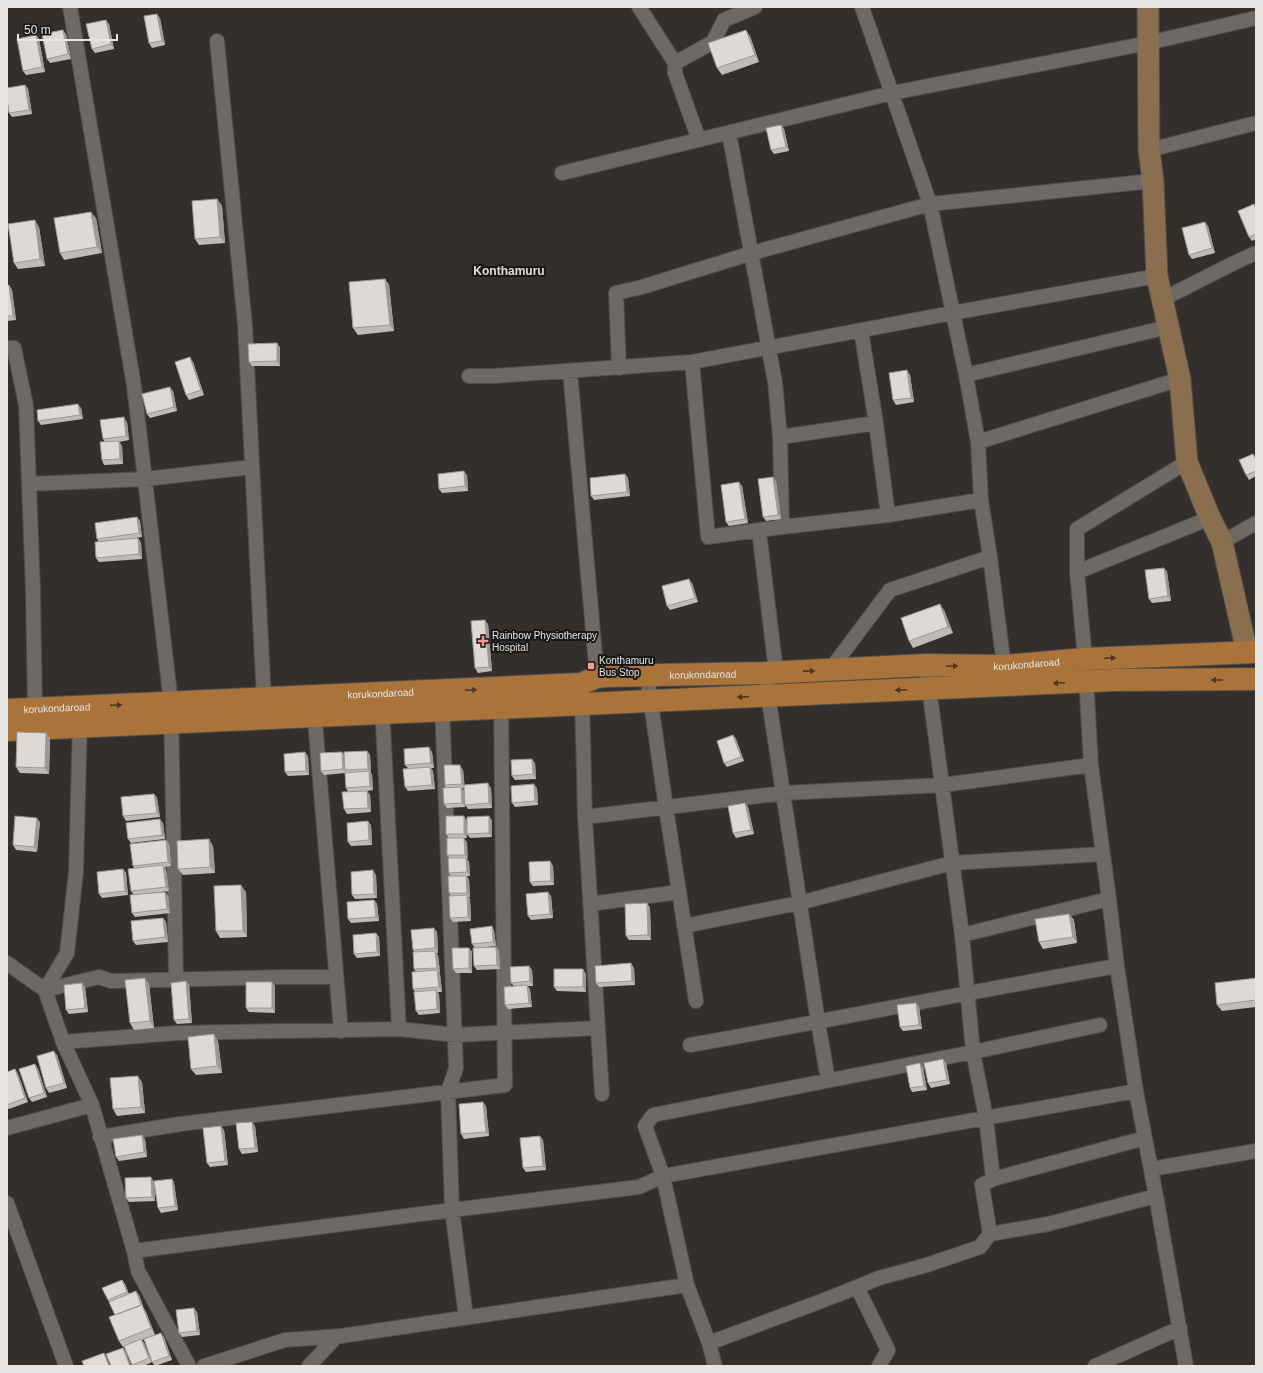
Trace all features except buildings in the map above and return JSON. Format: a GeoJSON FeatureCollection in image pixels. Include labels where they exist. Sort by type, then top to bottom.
{"type":"FeatureCollection","features":[{"type":"Feature","properties":{"kind":"main road"},"geometry":{"type":"LineString","coordinates":[[1148,7],[1149,150],[1153,181],[1157,276],[1180,379],[1187,462],[1210,518],[1222,542],[1251,652]]}},
{"type":"Feature","properties":{"kind":"main road","name":"korukondaroad"},"geometry":{"type":"LineString","coordinates":[[7,710],[35,709],[80,717],[172,713],[264,699],[314,706],[382,704],[501,698],[587,689],[647,675],[926,666],[1004,666],[1084,659],[1251,652]]}},
{"type":"Feature","properties":{"kind":"main road"},"geometry":{"type":"LineString","coordinates":[[587,689],[651,701],[1086,682],[1256,679]]}},
{"type":"Feature","properties":{"kind":"main road"},"geometry":{"type":"LineString","coordinates":[[172,713],[314,706]]}},
{"type":"Feature","properties":{"kind":"main road"},"geometry":{"type":"LineString","coordinates":[[7,730],[80,717]]}},
{"type":"Feature","properties":{"kind":"street"},"geometry":{"type":"LineString","coordinates":[[70,7],[134,386],[172,713],[176,980]]}},
{"type":"Feature","properties":{"kind":"street"},"geometry":{"type":"LineString","coordinates":[[639,7],[674,63],[674,73],[699,140]]}},
{"type":"Feature","properties":{"kind":"street"},"geometry":{"type":"LineString","coordinates":[[674,63],[713,42],[724,20],[755,7]]}},
{"type":"Feature","properties":{"kind":"street"},"geometry":{"type":"LineString","coordinates":[[862,7],[930,204],[966,374],[978,442],[981,500],[1004,666]]}},
{"type":"Feature","properties":{"kind":"street"},"geometry":{"type":"LineString","coordinates":[[562,173],[892,94],[1148,43],[1256,18]]}},
{"type":"Feature","properties":{"kind":"street"},"geometry":{"type":"LineString","coordinates":[[217,41],[245,325],[264,699]]}},
{"type":"Feature","properties":{"kind":"street"},"geometry":{"type":"LineString","coordinates":[[1149,150],[1256,123]]}},
{"type":"Feature","properties":{"kind":"street"},"geometry":{"type":"LineString","coordinates":[[729,133],[775,382],[780,437],[782,527]]}},
{"type":"Feature","properties":{"kind":"street"},"geometry":{"type":"LineString","coordinates":[[619,368],[616,293],[642,287],[752,253],[930,204],[1153,181]]}},
{"type":"Feature","properties":{"kind":"street"},"geometry":{"type":"LineString","coordinates":[[1163,299],[1256,253]]}},
{"type":"Feature","properties":{"kind":"street"},"geometry":{"type":"LineString","coordinates":[[469,376],[494,376],[692,362],[1157,276]]}},
{"type":"Feature","properties":{"kind":"street"},"geometry":{"type":"LineString","coordinates":[[966,374],[1168,327]]}},
{"type":"Feature","properties":{"kind":"street"},"geometry":{"type":"LineString","coordinates":[[861,330],[876,423],[888,515]]}},
{"type":"Feature","properties":{"kind":"street"},"geometry":{"type":"LineString","coordinates":[[7,348],[14,348],[26,405],[33,591],[35,709]]}},
{"type":"Feature","properties":{"kind":"street"},"geometry":{"type":"LineString","coordinates":[[692,362],[708,537],[888,515],[981,500]]}},
{"type":"Feature","properties":{"kind":"street"},"geometry":{"type":"LineString","coordinates":[[570,371],[587,689],[585,817],[602,1094]]}},
{"type":"Feature","properties":{"kind":"street"},"geometry":{"type":"LineString","coordinates":[[978,442],[1180,379]]}},
{"type":"Feature","properties":{"kind":"street"},"geometry":{"type":"LineString","coordinates":[[780,437],[876,423]]}},
{"type":"Feature","properties":{"kind":"street"},"geometry":{"type":"LineString","coordinates":[[1186,1366],[1136,1091],[1117,966],[1110,898],[1091,765],[1086,682],[1076,572],[1077,529],[1187,462]]}},
{"type":"Feature","properties":{"kind":"street"},"geometry":{"type":"LineString","coordinates":[[29,484],[145,479],[252,467]]}},
{"type":"Feature","properties":{"kind":"street"},"geometry":{"type":"LineString","coordinates":[[1076,572],[1210,518]]}},
{"type":"Feature","properties":{"kind":"street"},"geometry":{"type":"LineString","coordinates":[[1222,542],[1256,523]]}},
{"type":"Feature","properties":{"kind":"street"},"geometry":{"type":"LineString","coordinates":[[759,531],[770,672],[768,696],[828,1080]]}},
{"type":"Feature","properties":{"kind":"street"},"geometry":{"type":"LineString","coordinates":[[830,670],[890,590],[990,557]]}},
{"type":"Feature","properties":{"kind":"street"},"geometry":{"type":"LineString","coordinates":[[926,666],[962,935],[973,1052],[986,1118],[993,1179]]}},
{"type":"Feature","properties":{"kind":"street"},"geometry":{"type":"LineString","coordinates":[[647,675],[696,1001]]}},
{"type":"Feature","properties":{"kind":"street"},"geometry":{"type":"LineString","coordinates":[[100,1137],[180,1124],[505,1085],[501,698]]}},
{"type":"Feature","properties":{"kind":"street"},"geometry":{"type":"LineString","coordinates":[[442,701],[456,1068],[448,1092],[452,1210],[466,1316]]}},
{"type":"Feature","properties":{"kind":"street"},"geometry":{"type":"LineString","coordinates":[[382,704],[399,1029]]}},
{"type":"Feature","properties":{"kind":"street"},"geometry":{"type":"LineString","coordinates":[[314,706],[341,1031]]}},
{"type":"Feature","properties":{"kind":"street"},"geometry":{"type":"LineString","coordinates":[[44,990],[67,953],[76,872],[80,717]]}},
{"type":"Feature","properties":{"kind":"street"},"geometry":{"type":"LineString","coordinates":[[585,817],[784,793],[943,785],[1091,765]]}},
{"type":"Feature","properties":{"kind":"street"},"geometry":{"type":"LineString","coordinates":[[684,926],[800,903],[952,863],[1103,854]]}},
{"type":"Feature","properties":{"kind":"street"},"geometry":{"type":"LineString","coordinates":[[590,904],[679,892]]}},
{"type":"Feature","properties":{"kind":"street"},"geometry":{"type":"LineString","coordinates":[[962,935],[1110,898]]}},
{"type":"Feature","properties":{"kind":"street"},"geometry":{"type":"LineString","coordinates":[[7,963],[44,990],[63,1042],[92,1105],[134,1251],[138,1271],[189,1366]]}},
{"type":"Feature","properties":{"kind":"street"},"geometry":{"type":"LineString","coordinates":[[690,1045],[818,1022],[967,992],[1117,966]]}},
{"type":"Feature","properties":{"kind":"street"},"geometry":{"type":"LineString","coordinates":[[44,990],[99,977],[111,981],[285,976],[336,977]]}},
{"type":"Feature","properties":{"kind":"street"},"geometry":{"type":"LineString","coordinates":[[715,1366],[709,1343],[687,1285],[663,1176],[645,1126],[654,1115],[973,1052],[1100,1025]]}},
{"type":"Feature","properties":{"kind":"street"},"geometry":{"type":"LineString","coordinates":[[63,1042],[177,1033],[399,1029],[455,1034],[598,1028]]}},
{"type":"Feature","properties":{"kind":"street"},"geometry":{"type":"LineString","coordinates":[[134,1251],[640,1187],[663,1176],[1136,1091]]}},
{"type":"Feature","properties":{"kind":"street"},"geometry":{"type":"LineString","coordinates":[[7,1128],[92,1105]]}},
{"type":"Feature","properties":{"kind":"street"},"geometry":{"type":"LineString","coordinates":[[990,1234],[982,1185],[993,1179],[1145,1138]]}},
{"type":"Feature","properties":{"kind":"street"},"geometry":{"type":"LineString","coordinates":[[1151,1169],[1256,1150]]}},
{"type":"Feature","properties":{"kind":"street"},"geometry":{"type":"LineString","coordinates":[[709,1343],[879,1278],[927,1265],[980,1247],[990,1234],[1048,1224],[1156,1196]]}},
{"type":"Feature","properties":{"kind":"street"},"geometry":{"type":"LineString","coordinates":[[7,1203],[66,1366]]}},
{"type":"Feature","properties":{"kind":"street"},"geometry":{"type":"LineString","coordinates":[[204,1366],[285,1340],[337,1336],[687,1285]]}},
{"type":"Feature","properties":{"kind":"street"},"geometry":{"type":"LineString","coordinates":[[857,1287],[888,1350],[879,1366]]}},
{"type":"Feature","properties":{"kind":"street"},"geometry":{"type":"LineString","coordinates":[[1095,1366],[1180,1328]]}},
{"type":"Feature","properties":{"kind":"street"},"geometry":{"type":"LineString","coordinates":[[309,1366],[337,1336]]}},
{"type":"Feature","properties":{"kind":"place","name":"Rainbow Physiotherapy Hospital"},"geometry":{"type":"Point","coordinates":[483,641]}},
{"type":"Feature","properties":{"kind":"place","name":"Konthamuru Bus Stop"},"geometry":{"type":"Point","coordinates":[591,666]}},
{"type":"Feature","properties":{"kind":"district","name":"Konthamuru"},"geometry":{"type":"Point","coordinates":[509,271]}}]}
